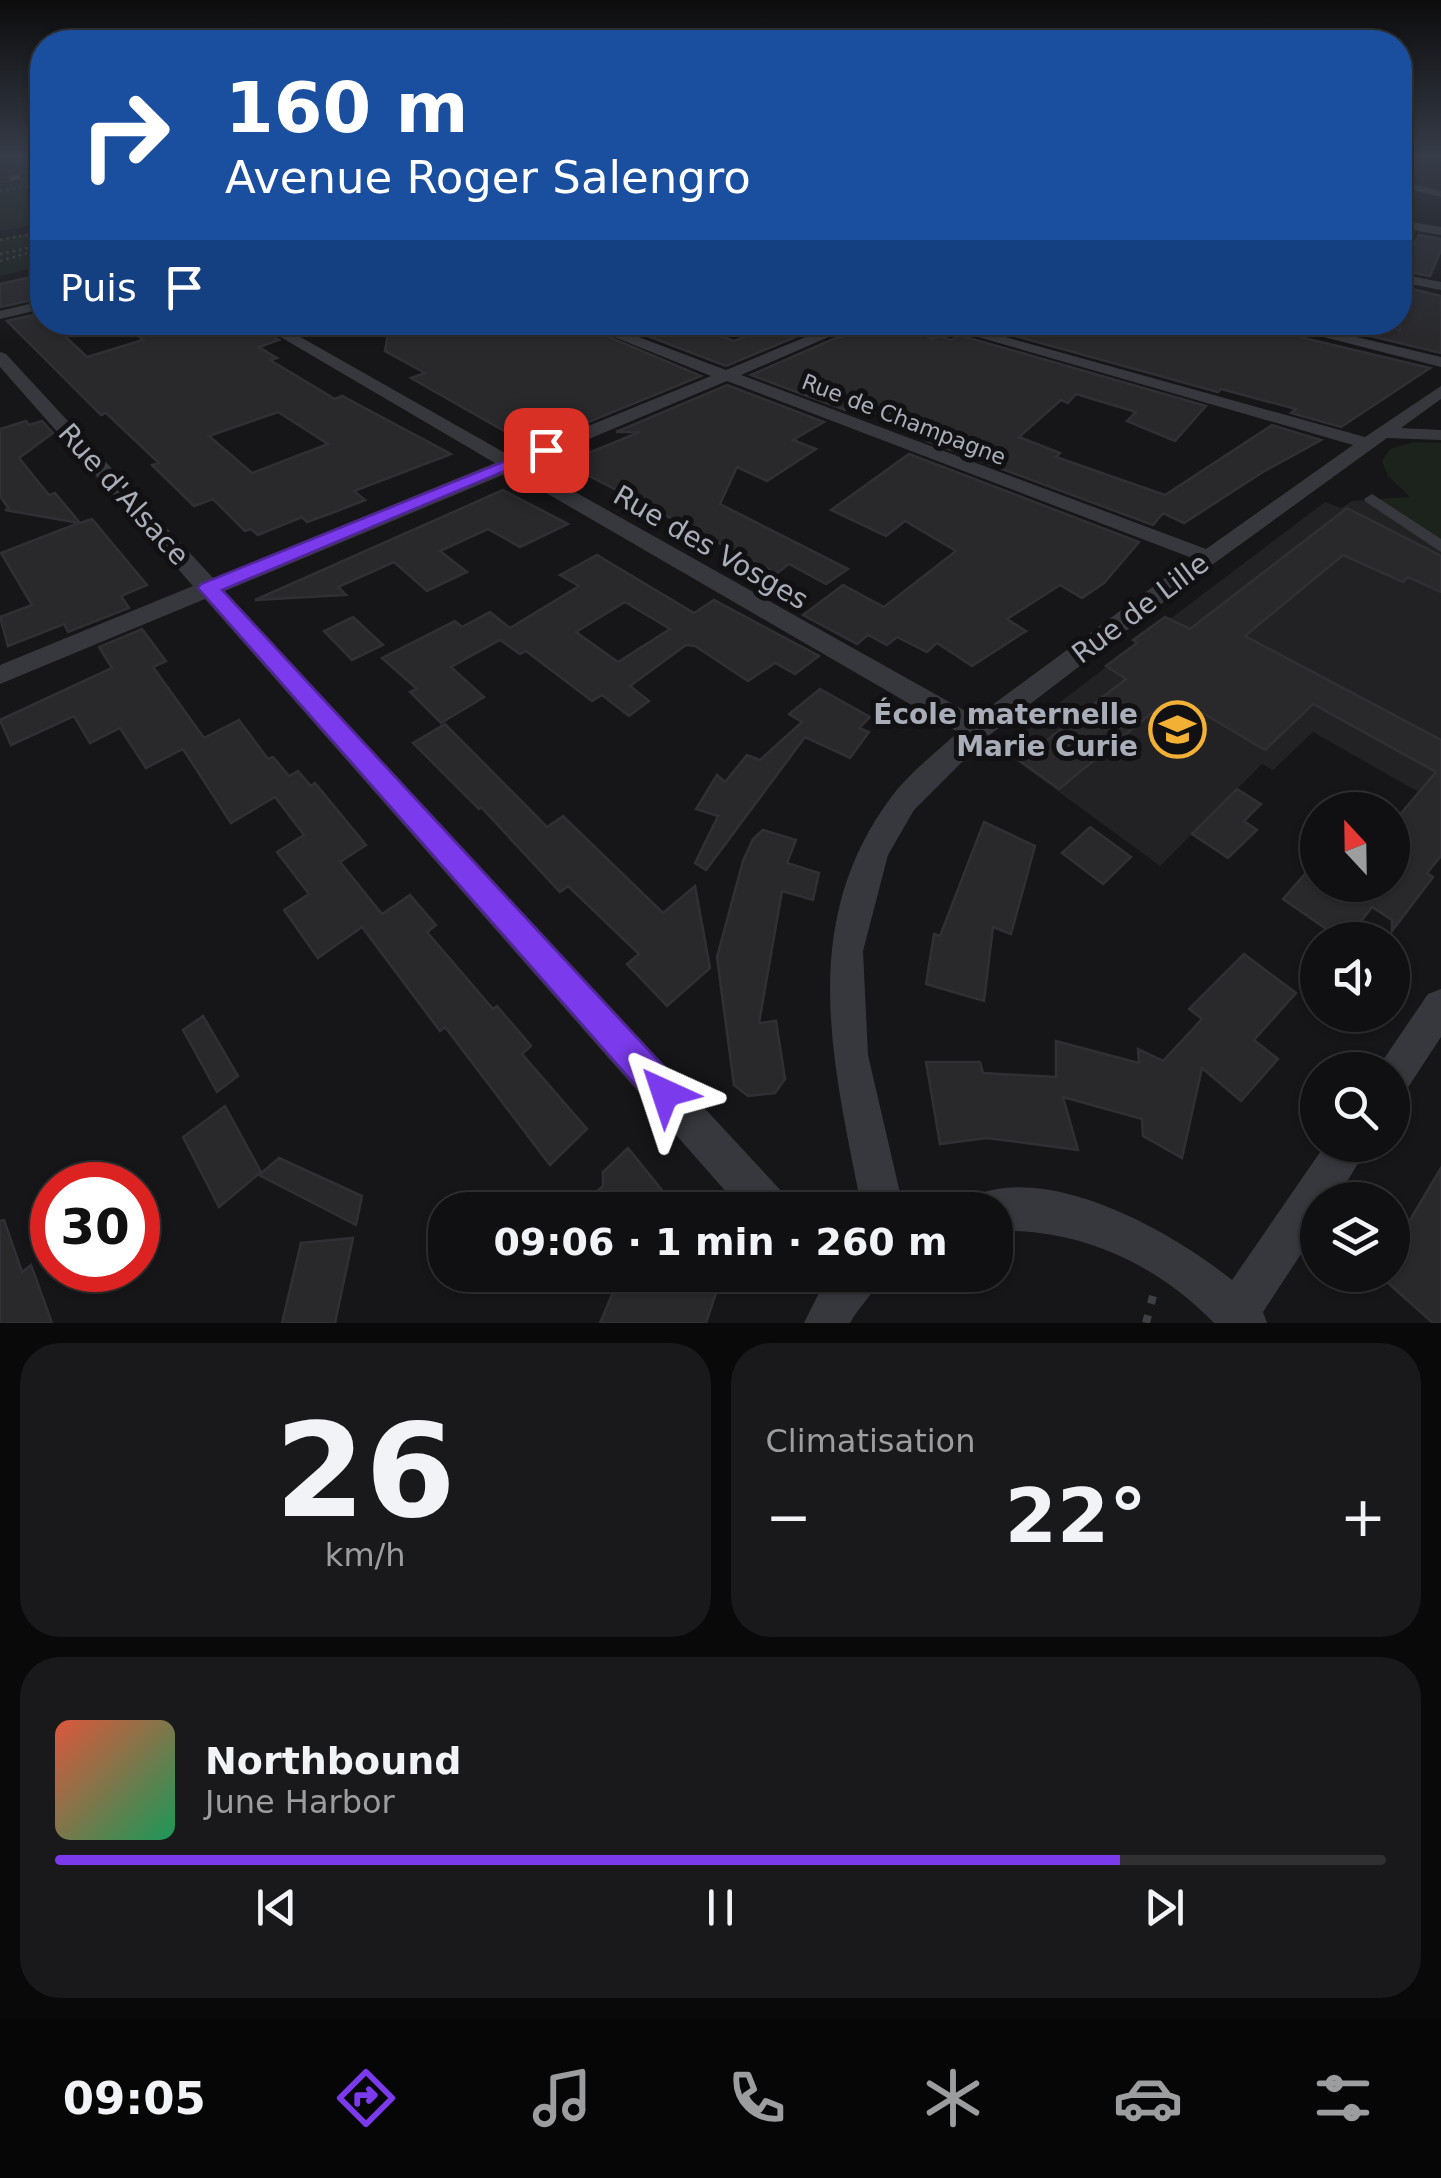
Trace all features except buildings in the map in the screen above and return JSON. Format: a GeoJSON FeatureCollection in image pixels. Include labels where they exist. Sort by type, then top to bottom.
{"type":"FeatureCollection","features":[{"type":"Feature","properties":{"kind":"street"},"geometry":{"type":"LineString","coordinates":[[1412,226],[1441,231]]}},
{"type":"Feature","properties":{"kind":"street"},"geometry":{"type":"LineString","coordinates":[[1412,280],[1441,286]]}},
{"type":"Feature","properties":{"kind":"street"},"geometry":{"type":"LineString","coordinates":[[0,315],[30,308]]}},
{"type":"Feature","properties":{"kind":"street","name":"Rue des Vosges"},"geometry":{"type":"LineString","coordinates":[[285,335],[977,730]]}},
{"type":"Feature","properties":{"kind":"street","name":"Rue de Champagne"},"geometry":{"type":"LineString","coordinates":[[618,335],[1208,557]]}},
{"type":"Feature","properties":{"kind":"street"},"geometry":{"type":"LineString","coordinates":[[0,674],[825,335]]}},
{"type":"Feature","properties":{"kind":"street"},"geometry":{"type":"LineString","coordinates":[[982,335],[1374,438],[1441,435]]}},
{"type":"Feature","properties":{"kind":"street"},"geometry":{"type":"LineString","coordinates":[[1327,335],[1441,362]]}},
{"type":"Feature","properties":{"kind":"street","name":"Rue d'Alsace"},"geometry":{"type":"LineString","coordinates":[[0,356],[754,1192]]}},
{"type":"Feature","properties":{"kind":"street","name":"Rue de Lille"},"geometry":{"type":"LineString","coordinates":[[880,1192],[850,1055],[846,952],[872,852],[904,802],[977,730],[1208,557],[1441,391]]}},
{"type":"Feature","properties":{"kind":"street"},"geometry":{"type":"LineString","coordinates":[[1372,499],[1441,547]]}},
{"type":"Feature","properties":{"kind":"street"},"geometry":{"type":"LineString","coordinates":[[1410,1052],[1441,1006]]}},
{"type":"Feature","properties":{"kind":"street"},"geometry":{"type":"LineString","coordinates":[[1013,1207],[1090,1221],[1163,1256],[1241,1318],[1338,1162]]}},
{"type":"Feature","properties":{"kind":"path"},"geometry":{"type":"LineString","coordinates":[[0,240],[30,234]]}},
{"type":"Feature","properties":{"kind":"path"},"geometry":{"type":"LineString","coordinates":[[0,254],[30,249]]}},
{"type":"Feature","properties":{"kind":"path"},"geometry":{"type":"LineString","coordinates":[[0,261],[30,251]]}},
{"type":"Feature","properties":{"kind":"shaded area"},"geometry":{"type":"Polygon","coordinates":[[[0,218],[30,218],[30,225],[0,231],[0,218]]]}},
{"type":"Feature","properties":{"kind":"shaded area"},"geometry":{"type":"Polygon","coordinates":[[[30,233],[30,269],[0,276],[0,239],[30,233]]]}},
{"type":"Feature","properties":{"kind":"shaded area"},"geometry":{"type":"Polygon","coordinates":[[[1413,442],[1441,443],[1441,543],[1377,499],[1410,497],[1388,476],[1382,461],[1390,449],[1413,442]]]}},
{"type":"Feature","properties":{"kind":"shaded area"},"geometry":{"type":"Polygon","coordinates":[[[1365,500],[1441,551],[1441,805],[1313,732],[1273,770],[1262,764],[1160,866],[999,748],[1325,502],[1341,508],[1352,501],[1365,500]]]}},
{"type":"Feature","properties":{"kind":"place","name":"École maternelle Marie Curie"},"geometry":{"type":"Point","coordinates":[1177,730]}},
{"type":"Feature","properties":{"kind":"route"},"geometry":{"type":"LineString","coordinates":[[546,450],[209,588],[665,1093]]}}]}
